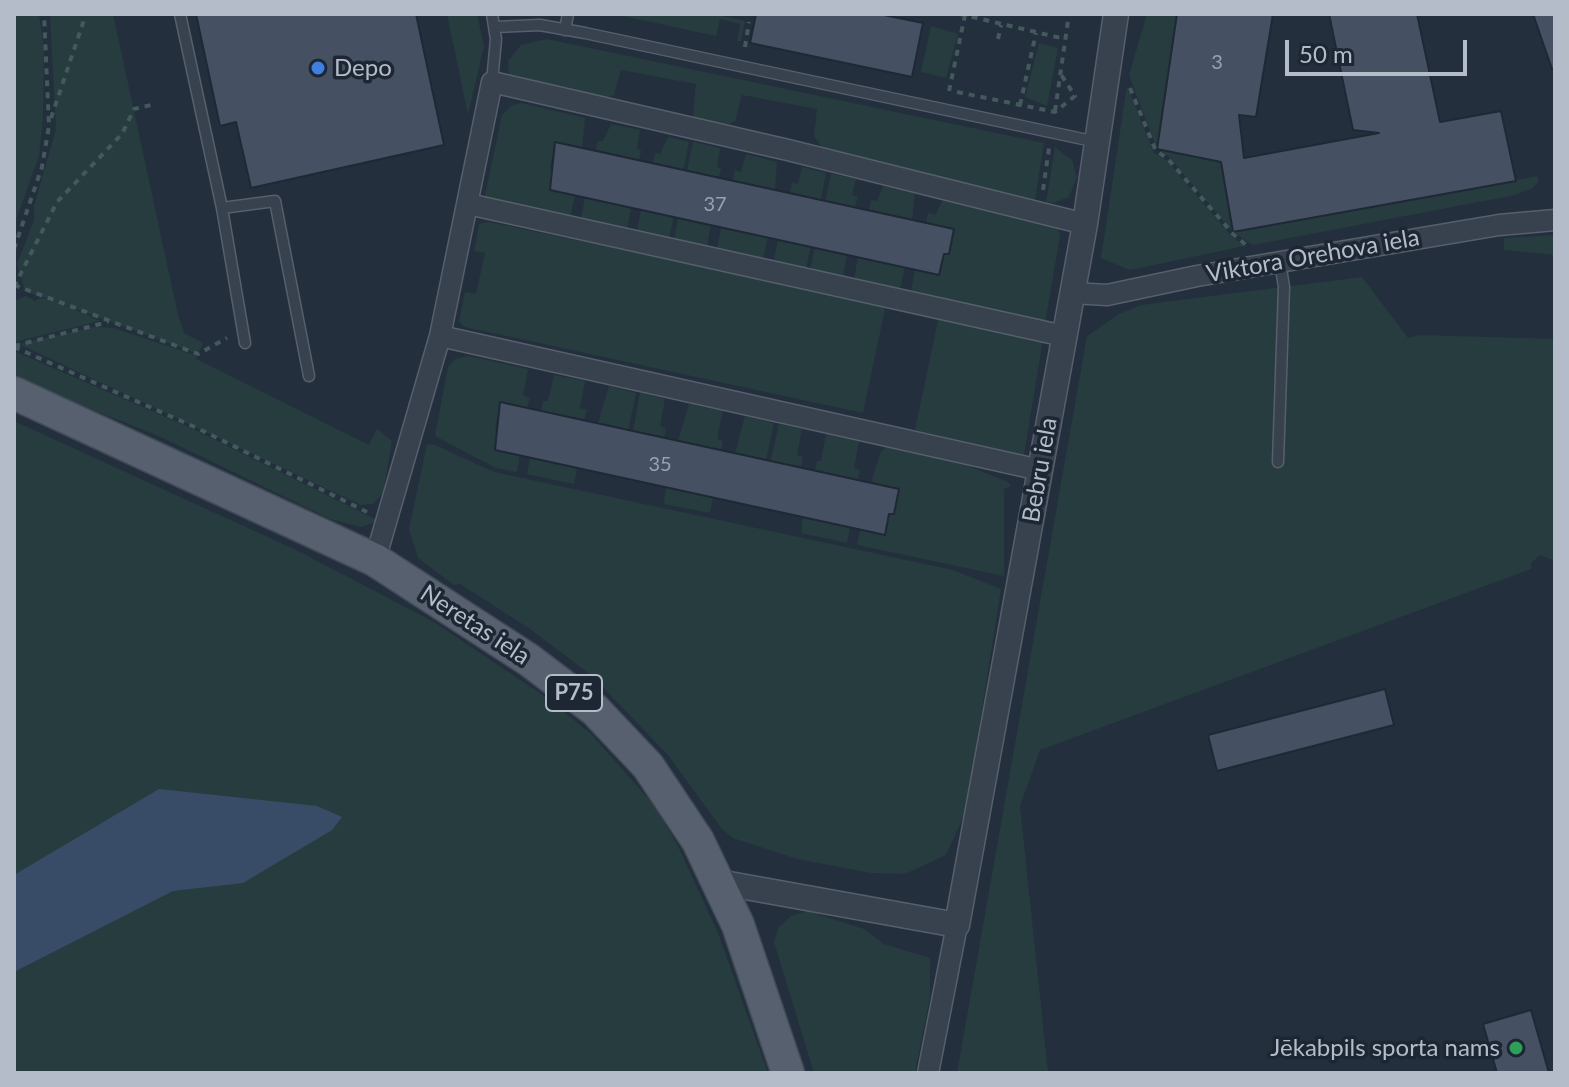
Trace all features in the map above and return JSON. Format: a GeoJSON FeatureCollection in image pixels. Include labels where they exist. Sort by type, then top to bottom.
{"type":"FeatureCollection","features":[{"type":"Feature","properties":{"kind":"main road","name":"Neretas iela"},"geometry":{"type":"LineString","coordinates":[[14,393],[375,560],[529,660],[595,710],[648,766],[675,804],[718,882],[755,970],[788,1073]]}},
{"type":"Feature","properties":{"kind":"street","name":"Bebru iela"},"geometry":{"type":"LineString","coordinates":[[957,925],[1085,224],[1116,14]]}},
{"type":"Feature","properties":{"kind":"street"},"geometry":{"type":"LineString","coordinates":[[375,560],[440,336],[492,82],[788,150],[1085,224]]}},
{"type":"Feature","properties":{"kind":"street"},"geometry":{"type":"LineString","coordinates":[[468,204],[1064,336]]}},
{"type":"Feature","properties":{"kind":"street","name":"Viktora Orehova iela"},"geometry":{"type":"LineString","coordinates":[[1072,293],[1107,295],[1499,225],[1555,220]]}},
{"type":"Feature","properties":{"kind":"street"},"geometry":{"type":"LineString","coordinates":[[440,336],[1040,470]]}},
{"type":"Feature","properties":{"kind":"street"},"geometry":{"type":"LineString","coordinates":[[718,882],[957,925],[928,1073]]}},
{"type":"Feature","properties":{"kind":"lane"},"geometry":{"type":"LineString","coordinates":[[180,14],[222,208],[245,343]]}},
{"type":"Feature","properties":{"kind":"lane"},"geometry":{"type":"LineString","coordinates":[[492,14],[495,27],[492,82]]}},
{"type":"Feature","properties":{"kind":"lane"},"geometry":{"type":"LineString","coordinates":[[565,30],[568,14]]}},
{"type":"Feature","properties":{"kind":"lane"},"geometry":{"type":"LineString","coordinates":[[495,27],[528,24],[565,30],[1099,142]]}},
{"type":"Feature","properties":{"kind":"lane"},"geometry":{"type":"LineString","coordinates":[[222,208],[275,201],[309,376]]}},
{"type":"Feature","properties":{"kind":"lane"},"geometry":{"type":"LineString","coordinates":[[1278,462],[1284,287],[1280,262]]}},
{"type":"Feature","properties":{"kind":"path"},"geometry":{"type":"LineString","coordinates":[[44,14],[49,124]]}},
{"type":"Feature","properties":{"kind":"path"},"geometry":{"type":"LineString","coordinates":[[14,249],[42,167],[49,124],[86,14]]}},
{"type":"Feature","properties":{"kind":"path"},"geometry":{"type":"LineString","coordinates":[[1060,73],[1075,96],[1055,112],[949,91],[964,15],[1065,39]]}},
{"type":"Feature","properties":{"kind":"path"},"geometry":{"type":"LineString","coordinates":[[745,47],[749,22]]}},
{"type":"Feature","properties":{"kind":"path"},"geometry":{"type":"LineString","coordinates":[[998,39],[1001,25]]}},
{"type":"Feature","properties":{"kind":"path"},"geometry":{"type":"LineString","coordinates":[[1020,105],[1036,33]]}},
{"type":"Feature","properties":{"kind":"path"},"geometry":{"type":"LineString","coordinates":[[1125,75],[1156,151],[1167,158],[1233,234],[1280,262]]}},
{"type":"Feature","properties":{"kind":"path"},"geometry":{"type":"LineString","coordinates":[[151,105],[134,109],[122,134],[57,202],[14,286],[198,354],[232,336]]}},
{"type":"Feature","properties":{"kind":"path"},"geometry":{"type":"LineString","coordinates":[[14,347],[110,321]]}},
{"type":"Feature","properties":{"kind":"path"},"geometry":{"type":"LineString","coordinates":[[14,347],[197,428],[386,520]]}},
{"type":"Feature","properties":{"kind":"green space"},"geometry":{"type":"Polygon","coordinates":[[[14,14],[39,14],[44,51],[39,156],[14,226],[14,14]]]}},
{"type":"Feature","properties":{"kind":"green space"},"geometry":{"type":"Polygon","coordinates":[[[50,14],[113,14],[178,315],[184,333],[203,343],[198,354],[60,303],[100,321],[14,342],[14,301],[26,296],[35,301],[40,298],[54,301],[25,291],[17,264],[34,220],[34,206],[56,129],[50,14]]]}},
{"type":"Feature","properties":{"kind":"green space"},"geometry":{"type":"Polygon","coordinates":[[[447,14],[477,14],[484,46],[468,115],[447,14]]]}},
{"type":"Feature","properties":{"kind":"green space"},"geometry":{"type":"Polygon","coordinates":[[[614,14],[713,14],[745,21],[741,41],[737,41],[740,24],[720,19],[716,36],[614,14]]]}},
{"type":"Feature","properties":{"kind":"green space"},"geometry":{"type":"Polygon","coordinates":[[[1147,14],[1177,14],[1157,149],[1129,75],[1147,14]]]}},
{"type":"Feature","properties":{"kind":"green space"},"geometry":{"type":"Polygon","coordinates":[[[931,26],[958,34],[946,78],[921,72],[931,26]]]}},
{"type":"Feature","properties":{"kind":"green space"},"geometry":{"type":"Polygon","coordinates":[[[547,39],[1044,143],[1035,200],[823,149],[814,136],[817,109],[742,95],[735,121],[726,126],[696,120],[693,115],[696,84],[621,70],[614,95],[604,98],[509,75],[508,61],[521,45],[547,39]]]}},
{"type":"Feature","properties":{"kind":"green space"},"geometry":{"type":"Polygon","coordinates":[[[1039,43],[1058,48],[1047,106],[1025,97],[1039,43]]]}},
{"type":"Feature","properties":{"kind":"green space"},"geometry":{"type":"Polygon","coordinates":[[[1127,86],[1154,153],[1167,161],[1232,237],[1245,246],[1130,270],[1101,258],[1127,86]]]}},
{"type":"Feature","properties":{"kind":"green space"},"geometry":{"type":"Polygon","coordinates":[[[521,103],[585,118],[582,148],[555,142],[550,168],[575,195],[569,223],[484,200],[502,115],[512,105],[521,103]]]}},
{"type":"Feature","properties":{"kind":"green space"},"geometry":{"type":"Polygon","coordinates":[[[611,124],[640,130],[639,160],[596,150],[598,141],[603,141],[611,124]]]}},
{"type":"Feature","properties":{"kind":"green space"},"geometry":{"type":"Polygon","coordinates":[[[668,137],[689,142],[680,186],[673,184],[676,168],[653,163],[655,153],[660,154],[668,137]]]}},
{"type":"Feature","properties":{"kind":"green space"},"geometry":{"type":"Polygon","coordinates":[[[693,142],[720,148],[717,167],[721,168],[719,177],[696,173],[692,188],[684,186],[693,142]]]}},
{"type":"Feature","properties":{"kind":"green space"},"geometry":{"type":"Polygon","coordinates":[[[1055,147],[1072,160],[1077,177],[1069,197],[1053,203],[1046,202],[1055,147]]]}},
{"type":"Feature","properties":{"kind":"green space"},"geometry":{"type":"Polygon","coordinates":[[[1157,149],[1221,162],[1234,232],[1538,176],[1538,182],[1533,188],[1515,195],[1253,245],[1233,232],[1168,156],[1157,149]]]}},
{"type":"Feature","properties":{"kind":"green space"},"geometry":{"type":"Polygon","coordinates":[[[746,154],[777,162],[775,190],[733,180],[735,170],[741,172],[746,154]]]}},
{"type":"Feature","properties":{"kind":"green space"},"geometry":{"type":"Polygon","coordinates":[[[802,167],[826,173],[818,215],[809,213],[812,198],[790,193],[792,183],[798,184],[802,167]]]}},
{"type":"Feature","properties":{"kind":"green space"},"geometry":{"type":"Polygon","coordinates":[[[831,174],[856,179],[852,195],[858,197],[855,207],[833,203],[830,218],[822,216],[831,174]]]}},
{"type":"Feature","properties":{"kind":"green space"},"geometry":{"type":"Polygon","coordinates":[[[883,186],[915,193],[912,220],[869,210],[871,200],[877,201],[883,186]]]}},
{"type":"Feature","properties":{"kind":"green space"},"geometry":{"type":"Polygon","coordinates":[[[585,197],[631,208],[626,235],[580,225],[585,197]]]}},
{"type":"Feature","properties":{"kind":"green space"},"geometry":{"type":"Polygon","coordinates":[[[943,200],[1051,224],[1058,229],[1060,236],[1045,324],[910,296],[915,269],[939,274],[944,254],[949,254],[953,229],[926,223],[928,213],[935,215],[943,200]]]}},
{"type":"Feature","properties":{"kind":"green space"},"geometry":{"type":"Polygon","coordinates":[[[641,209],[675,211],[668,244],[636,237],[641,209]]]}},
{"type":"Feature","properties":{"kind":"green space"},"geometry":{"type":"Polygon","coordinates":[[[679,212],[711,225],[706,252],[673,245],[679,212]]]}},
{"type":"Feature","properties":{"kind":"green space"},"geometry":{"type":"Polygon","coordinates":[[[489,222],[886,304],[863,413],[465,327],[459,322],[465,292],[476,294],[485,253],[474,251],[479,224],[489,222]]]}},
{"type":"Feature","properties":{"kind":"green space"},"geometry":{"type":"Polygon","coordinates":[[[721,227],[768,237],[762,264],[716,254],[721,227]]]}},
{"type":"Feature","properties":{"kind":"green space"},"geometry":{"type":"Polygon","coordinates":[[[1555,235],[1555,255],[1504,250],[1504,238],[1555,235]]]}},
{"type":"Feature","properties":{"kind":"green space"},"geometry":{"type":"Polygon","coordinates":[[[778,239],[812,241],[805,274],[773,267],[778,239]]]}},
{"type":"Feature","properties":{"kind":"green space"},"geometry":{"type":"Polygon","coordinates":[[[816,242],[847,255],[842,282],[809,274],[816,242]]]}},
{"type":"Feature","properties":{"kind":"green space"},"geometry":{"type":"Polygon","coordinates":[[[858,257],[905,267],[899,294],[853,284],[858,257]]]}},
{"type":"Feature","properties":{"kind":"green space"},"geometry":{"type":"Polygon","coordinates":[[[1362,277],[1408,338],[1420,335],[1555,339],[1555,561],[1540,555],[1531,563],[1531,569],[1040,750],[1020,806],[1048,1073],[957,1073],[1087,336],[1119,314],[1141,305],[1362,277]]]}},
{"type":"Feature","properties":{"kind":"green space"},"geometry":{"type":"Polygon","coordinates":[[[939,316],[1043,339],[1024,455],[915,430],[939,316]]]}},
{"type":"Feature","properties":{"kind":"green space"},"geometry":{"type":"Polygon","coordinates":[[[94,327],[114,328],[197,356],[196,359],[369,445],[377,429],[392,441],[383,493],[373,504],[361,505],[19,344],[94,327]]]}},
{"type":"Feature","properties":{"kind":"green space"},"geometry":{"type":"Polygon","coordinates":[[[14,351],[193,429],[379,521],[361,527],[330,519],[163,438],[14,378],[14,351]]]}},
{"type":"Feature","properties":{"kind":"green space"},"geometry":{"type":"Polygon","coordinates":[[[468,356],[528,369],[523,395],[530,398],[527,408],[501,402],[495,428],[520,455],[517,472],[496,468],[435,436],[448,367],[455,359],[468,356]]]}},
{"type":"Feature","properties":{"kind":"green space"},"geometry":{"type":"Polygon","coordinates":[[[554,375],[585,381],[580,408],[587,410],[584,420],[541,411],[543,401],[548,401],[554,375]]]}},
{"type":"Feature","properties":{"kind":"green space"},"geometry":{"type":"Polygon","coordinates":[[[609,386],[636,393],[625,446],[618,444],[621,428],[598,423],[609,386]]]}},
{"type":"Feature","properties":{"kind":"green space"},"geometry":{"type":"Polygon","coordinates":[[[640,393],[665,399],[660,426],[666,429],[664,438],[642,433],[638,449],[630,447],[640,393]]]}},
{"type":"Feature","properties":{"kind":"green space"},"geometry":{"type":"Polygon","coordinates":[[[689,404],[723,411],[717,439],[723,441],[721,450],[678,441],[689,404]]]}},
{"type":"Feature","properties":{"kind":"green space"},"geometry":{"type":"Polygon","coordinates":[[[745,416],[774,423],[763,475],[754,473],[757,458],[735,453],[745,416]]]}},
{"type":"Feature","properties":{"kind":"green space"},"geometry":{"type":"Polygon","coordinates":[[[14,421],[296,550],[434,622],[550,700],[592,735],[654,805],[678,846],[718,933],[768,1073],[14,1073],[14,421]]]}},
{"type":"Feature","properties":{"kind":"green space"},"geometry":{"type":"Polygon","coordinates":[[[779,424],[802,429],[797,455],[803,457],[801,467],[779,463],[775,478],[767,476],[779,424]]]}},
{"type":"Feature","properties":{"kind":"green space"},"geometry":{"type":"Polygon","coordinates":[[[826,434],[859,441],[854,468],[860,470],[858,480],[815,470],[817,461],[821,461],[826,434]]]}},
{"type":"Feature","properties":{"kind":"green space"},"geometry":{"type":"Polygon","coordinates":[[[427,444],[494,472],[953,570],[1001,589],[966,811],[946,855],[905,874],[871,873],[797,859],[733,838],[722,829],[668,755],[591,675],[530,629],[460,584],[454,585],[418,558],[409,529],[427,444]]]}},
{"type":"Feature","properties":{"kind":"green space"},"geometry":{"type":"Polygon","coordinates":[[[887,447],[966,465],[1008,482],[1011,486],[1004,489],[1004,576],[857,545],[860,530],[885,535],[889,514],[894,514],[899,489],[871,483],[881,451],[887,447]]]}},
{"type":"Feature","properties":{"kind":"green space"},"geometry":{"type":"Polygon","coordinates":[[[530,457],[577,468],[574,484],[527,474],[530,457]]]}},
{"type":"Feature","properties":{"kind":"green space"},"geometry":{"type":"Polygon","coordinates":[[[666,487],[713,497],[710,513],[664,504],[666,487]]]}},
{"type":"Feature","properties":{"kind":"green space"},"geometry":{"type":"Polygon","coordinates":[[[803,517],[850,527],[847,543],[801,533],[803,517]]]}},
{"type":"Feature","properties":{"kind":"green space"},"geometry":{"type":"Polygon","coordinates":[[[808,911],[864,929],[884,944],[930,958],[930,997],[915,1073],[814,1073],[774,942],[779,927],[791,916],[808,911]]]}},
{"type":"Feature","properties":{"kind":"water"},"geometry":{"type":"Polygon","coordinates":[[[159,789],[317,806],[342,817],[332,830],[243,883],[173,891],[14,972],[14,875],[159,789]]]}},
{"type":"Feature","properties":{"kind":"building","name":"Depo"},"geometry":{"type":"Polygon","coordinates":[[[196,14],[416,14],[444,145],[251,188],[236,122],[220,126],[196,14]]]}},
{"type":"Feature","properties":{"kind":"building"},"geometry":{"type":"Polygon","coordinates":[[[756,14],[879,14],[923,23],[912,77],[750,43],[756,14]]]}},
{"type":"Feature","properties":{"kind":"building"},"geometry":{"type":"Polygon","coordinates":[[[1177,14],[1273,14],[1256,117],[1239,115],[1244,158],[1379,133],[1353,130],[1329,14],[1417,14],[1440,122],[1501,111],[1516,181],[1233,232],[1221,162],[1157,149],[1177,14]]]}},
{"type":"Feature","properties":{"kind":"building"},"geometry":{"type":"Polygon","coordinates":[[[1533,14],[1555,14],[1555,68],[1552,69],[1533,14]]]}},
{"type":"Feature","properties":{"kind":"building"},"geometry":{"type":"Polygon","coordinates":[[[555,142],[954,229],[949,254],[944,254],[939,275],[550,190],[555,142]]]}},
{"type":"Feature","properties":{"kind":"building"},"geometry":{"type":"Polygon","coordinates":[[[500,402],[899,489],[894,514],[889,514],[885,535],[495,450],[500,402]]]}},
{"type":"Feature","properties":{"kind":"building"},"geometry":{"type":"Polygon","coordinates":[[[1385,689],[1394,725],[1217,771],[1208,735],[1385,689]]]}},
{"type":"Feature","properties":{"kind":"building","name":"Jēkabpils sporta nams"},"geometry":{"type":"Polygon","coordinates":[[[1531,1010],[1549,1073],[1497,1073],[1483,1024],[1531,1010]]]}},
{"type":"Feature","properties":{"kind":"place","name":"Depo"},"geometry":{"type":"Point","coordinates":[318,68]}},
{"type":"Feature","properties":{"kind":"place","name":"Jēkabpils sporta nams"},"geometry":{"type":"Point","coordinates":[1516,1048]}}]}
